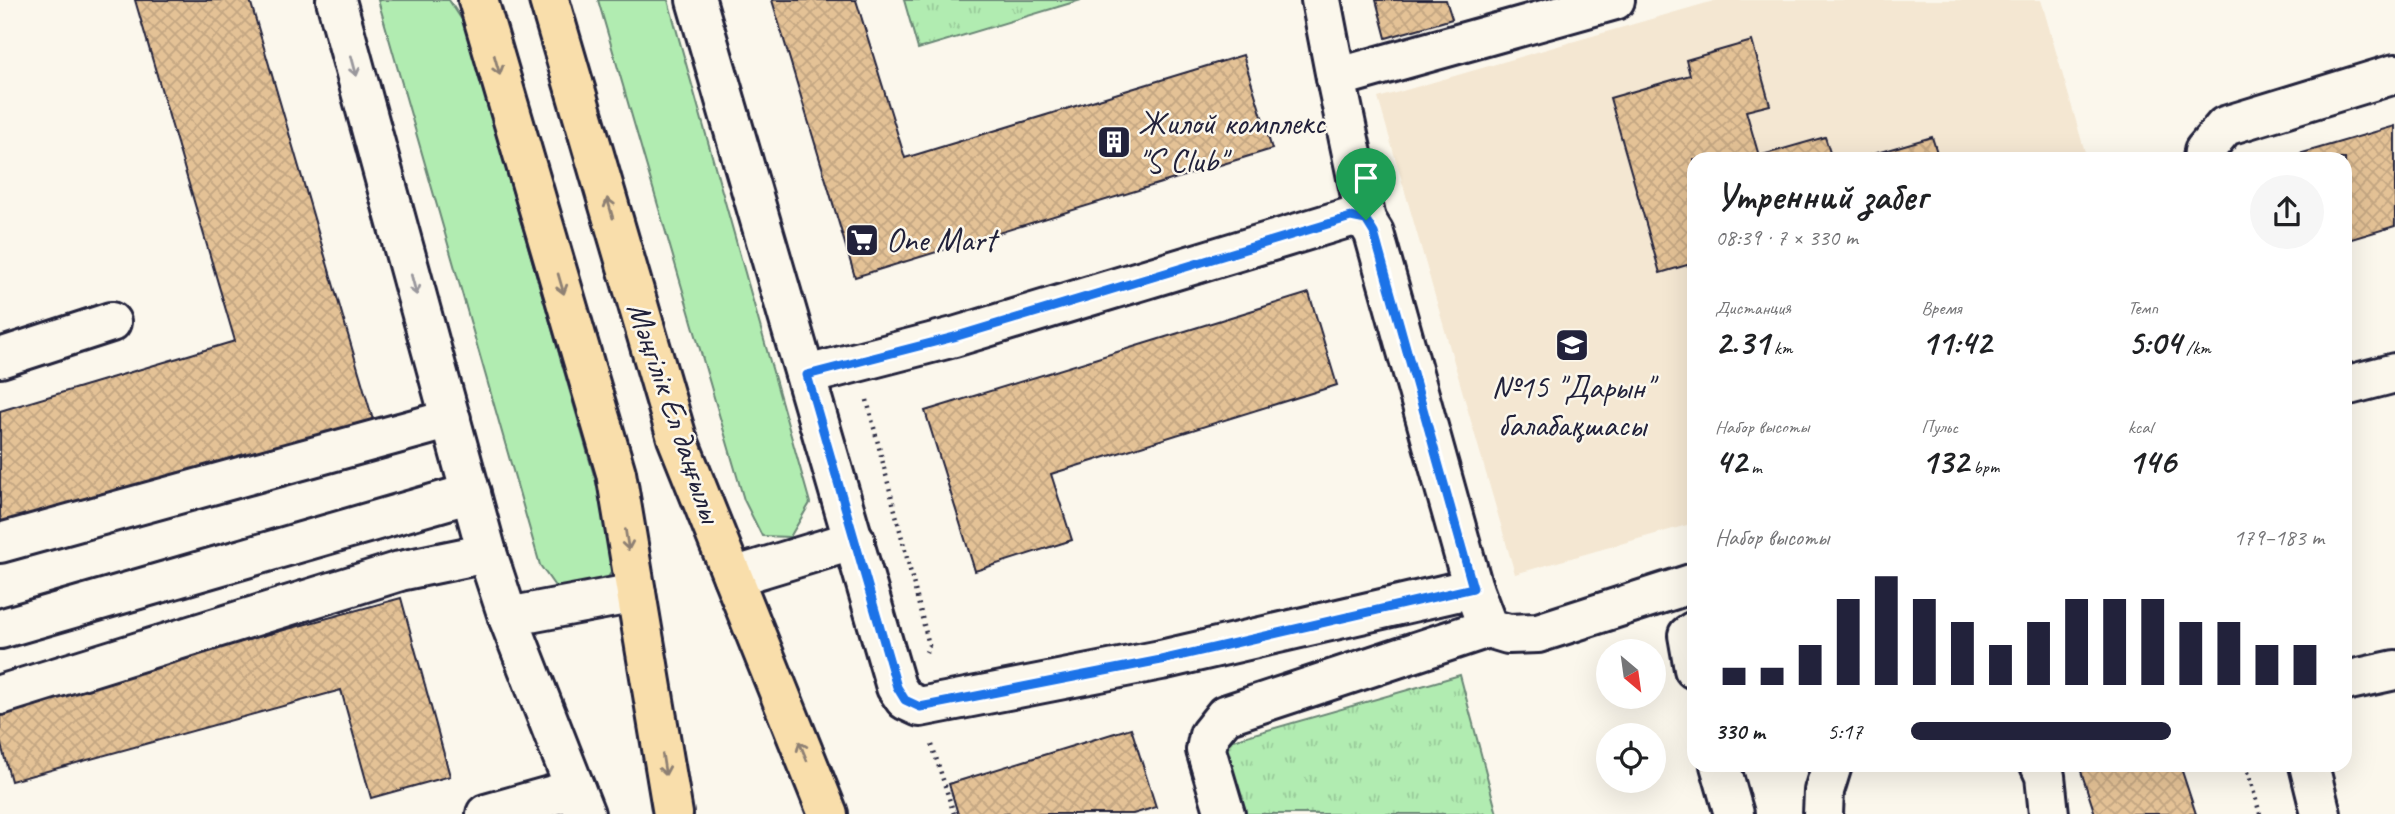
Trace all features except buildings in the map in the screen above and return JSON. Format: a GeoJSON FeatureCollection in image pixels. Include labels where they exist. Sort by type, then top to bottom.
{"type":"FeatureCollection","features":[{"type":"Feature","properties":{"kind":"main road","name":"Мәңгілік Ел даңғылы"},"geometry":{"type":"LineString","coordinates":[[478,0],[616,473],[673,814]]}},
{"type":"Feature","properties":{"kind":"main road","name":"Мәңгілік Ел даңғылы"},"geometry":{"type":"LineString","coordinates":[[549,0],[677,438],[828,814]]}},
{"type":"Feature","properties":{"kind":"street"},"geometry":{"type":"LineString","coordinates":[[336,0],[487,553],[508,617],[580,802],[486,814]]}},
{"type":"Feature","properties":{"kind":"street"},"geometry":{"type":"LineString","coordinates":[[696,0],[855,540],[908,697],[1161,660],[1473,588]]}},
{"type":"Feature","properties":{"kind":"street"},"geometry":{"type":"LineString","coordinates":[[1321,0],[1366,220],[1374,233],[1473,588],[1488,628]]}},
{"type":"Feature","properties":{"kind":"street"},"geometry":{"type":"LineString","coordinates":[[1336,78],[1615,0]]}},
{"type":"Feature","properties":{"kind":"street"},"geometry":{"type":"LineString","coordinates":[[2204,152],[2225,126],[2395,74]]}},
{"type":"Feature","properties":{"kind":"street"},"geometry":{"type":"LineString","coordinates":[[807,375],[858,364],[1351,217],[1366,220]]}},
{"type":"Feature","properties":{"kind":"street"},"geometry":{"type":"LineString","coordinates":[[0,358],[111,322]]}},
{"type":"Feature","properties":{"kind":"street"},"geometry":{"type":"LineString","coordinates":[[2352,384],[2395,373]]}},
{"type":"Feature","properties":{"kind":"street"},"geometry":{"type":"LineString","coordinates":[[0,543],[451,419]]}},
{"type":"Feature","properties":{"kind":"street"},"geometry":{"type":"LineString","coordinates":[[0,629],[471,494]]}},
{"type":"Feature","properties":{"kind":"street"},"geometry":{"type":"LineString","coordinates":[[733,577],[855,540]]}},
{"type":"Feature","properties":{"kind":"street"},"geometry":{"type":"LineString","coordinates":[[0,695],[400,571],[487,553]]}},
{"type":"Feature","properties":{"kind":"street"},"geometry":{"type":"LineString","coordinates":[[1225,814],[1206,750],[1209,735],[1225,715],[1488,628],[1508,634],[1538,633],[1687,585]]}},
{"type":"Feature","properties":{"kind":"street"},"geometry":{"type":"LineString","coordinates":[[508,617],[636,593]]}},
{"type":"Feature","properties":{"kind":"street"},"geometry":{"type":"LineString","coordinates":[[2352,679],[2395,670]]}},
{"type":"Feature","properties":{"kind":"street"},"geometry":{"type":"LineString","coordinates":[[1722,772],[1734,814]]}},
{"type":"Feature","properties":{"kind":"street"},"geometry":{"type":"LineString","coordinates":[[1745,772],[1756,814]]}},
{"type":"Feature","properties":{"kind":"street"},"geometry":{"type":"LineString","coordinates":[[1823,814],[1824,791],[1830,772]]}},
{"type":"Feature","properties":{"kind":"street"},"geometry":{"type":"LineString","coordinates":[[2042,772],[2048,789],[2049,814]]}},
{"type":"Feature","properties":{"kind":"street"},"geometry":{"type":"LineString","coordinates":[[2311,772],[2321,814]]}},
{"type":"Feature","properties":{"kind":"path"},"geometry":{"type":"LineString","coordinates":[[858,364],[929,645],[918,666],[908,697],[954,814]]}},
{"type":"Feature","properties":{"kind":"path"},"geometry":{"type":"LineString","coordinates":[[2248,772],[2260,814]]}},
{"type":"Feature","properties":{"kind":"shaded area","name":"№15 \"Дарын\" балабақшасы"},"geometry":{"type":"Polygon","coordinates":[[[1717,0],[2041,0],[2085,152],[1687,152],[1687,525],[1515,574],[1378,98],[1717,0]]]}},
{"type":"Feature","properties":{"kind":"green space"},"geometry":{"type":"Polygon","coordinates":[[[378,0],[449,0],[464,23],[614,545],[615,566],[604,584],[559,592],[540,565],[378,0]]]}},
{"type":"Feature","properties":{"kind":"green space"},"geometry":{"type":"Polygon","coordinates":[[[598,0],[668,0],[810,503],[790,537],[762,536],[744,500],[598,0]]]}},
{"type":"Feature","properties":{"kind":"green space"},"geometry":{"type":"Polygon","coordinates":[[[904,0],[1081,0],[918,49],[904,0]]]}},
{"type":"Feature","properties":{"kind":"green space"},"geometry":{"type":"Polygon","coordinates":[[[1460,675],[1497,814],[1241,814],[1219,744],[1460,675]]]}},
{"type":"Feature","properties":{"kind":"place","name":"Жилой комплекс \"S Club\""},"geometry":{"type":"Point","coordinates":[1114,142]}},
{"type":"Feature","properties":{"kind":"place","name":"One Mart"},"geometry":{"type":"Point","coordinates":[862,240]}},
{"type":"Feature","properties":{"kind":"place","name":"№15 \"Дарын\" балабақшасы"},"geometry":{"type":"Point","coordinates":[1572,345]}},
{"type":"Feature","properties":{"kind":"route"},"geometry":{"type":"LineString","coordinates":[[1351,217],[1366,220],[1374,233],[1473,588],[1161,660],[920,707],[905,700],[897,687],[807,375],[858,364],[954,337],[1351,217]]}}]}
